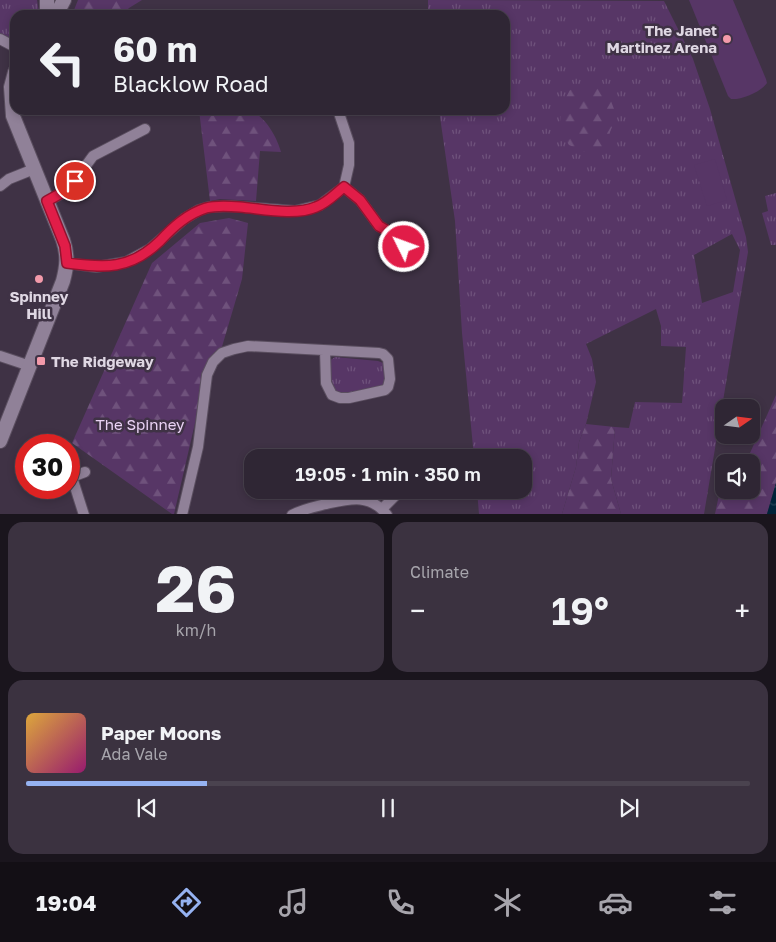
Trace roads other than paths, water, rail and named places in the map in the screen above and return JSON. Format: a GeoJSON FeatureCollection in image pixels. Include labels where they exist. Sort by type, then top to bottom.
{"type":"FeatureCollection","features":[{"type":"Feature","properties":{"kind":"street"},"geometry":{"type":"LineString","coordinates":[[0,441],[63,281],[67,263],[65,246],[13,115]]}},
{"type":"Feature","properties":{"kind":"street"},"geometry":{"type":"LineString","coordinates":[[67,263],[102,267],[139,257],[184,219],[199,210],[209,207],[231,206],[301,211],[320,205],[344,187],[350,165],[350,151],[340,115]]}},
{"type":"Feature","properties":{"kind":"street"},"geometry":{"type":"LineString","coordinates":[[47,201],[71,186],[94,156],[145,129]]}},
{"type":"Feature","properties":{"kind":"street"},"geometry":{"type":"LineString","coordinates":[[0,186],[34,169]]}},
{"type":"Feature","properties":{"kind":"street"},"geometry":{"type":"LineString","coordinates":[[344,187],[360,200],[379,226],[393,234],[404,247]]}},
{"type":"Feature","properties":{"kind":"street"},"geometry":{"type":"LineString","coordinates":[[182,514],[198,447],[205,382],[213,362],[228,350],[248,346],[384,354],[388,363],[390,379],[388,387],[381,392],[348,398],[332,395],[326,383],[325,351]]}},
{"type":"Feature","properties":{"kind":"street"},"geometry":{"type":"LineString","coordinates":[[0,356],[30,366]]}},
{"type":"Feature","properties":{"kind":"street"},"geometry":{"type":"LineString","coordinates":[[80,473],[85,472]]}},
{"type":"Feature","properties":{"kind":"street"},"geometry":{"type":"LineString","coordinates":[[292,514],[313,507],[356,498],[370,501],[384,512],[393,499]]}},
{"type":"Feature","properties":{"kind":"street"},"geometry":{"type":"LineString","coordinates":[[79,499],[84,514]]}},
{"type":"Feature","properties":{"kind":"water"},"geometry":{"type":"Polygon","coordinates":[[[776,483],[776,514],[767,514],[776,483]]]}},
{"type":"Feature","properties":{"kind":"place","name":"The Janet Martinez Arena"},"geometry":{"type":"Point","coordinates":[727,39]}},
{"type":"Feature","properties":{"kind":"place","name":"Spinney Hill"},"geometry":{"type":"Point","coordinates":[39,279]}},
{"type":"Feature","properties":{"kind":"place","name":"The Ridgeway"},"geometry":{"type":"Point","coordinates":[41,361]}},
{"type":"Feature","properties":{"kind":"park label","name":"The Spinney"},"geometry":{"type":"Point","coordinates":[140,424]}}]}
